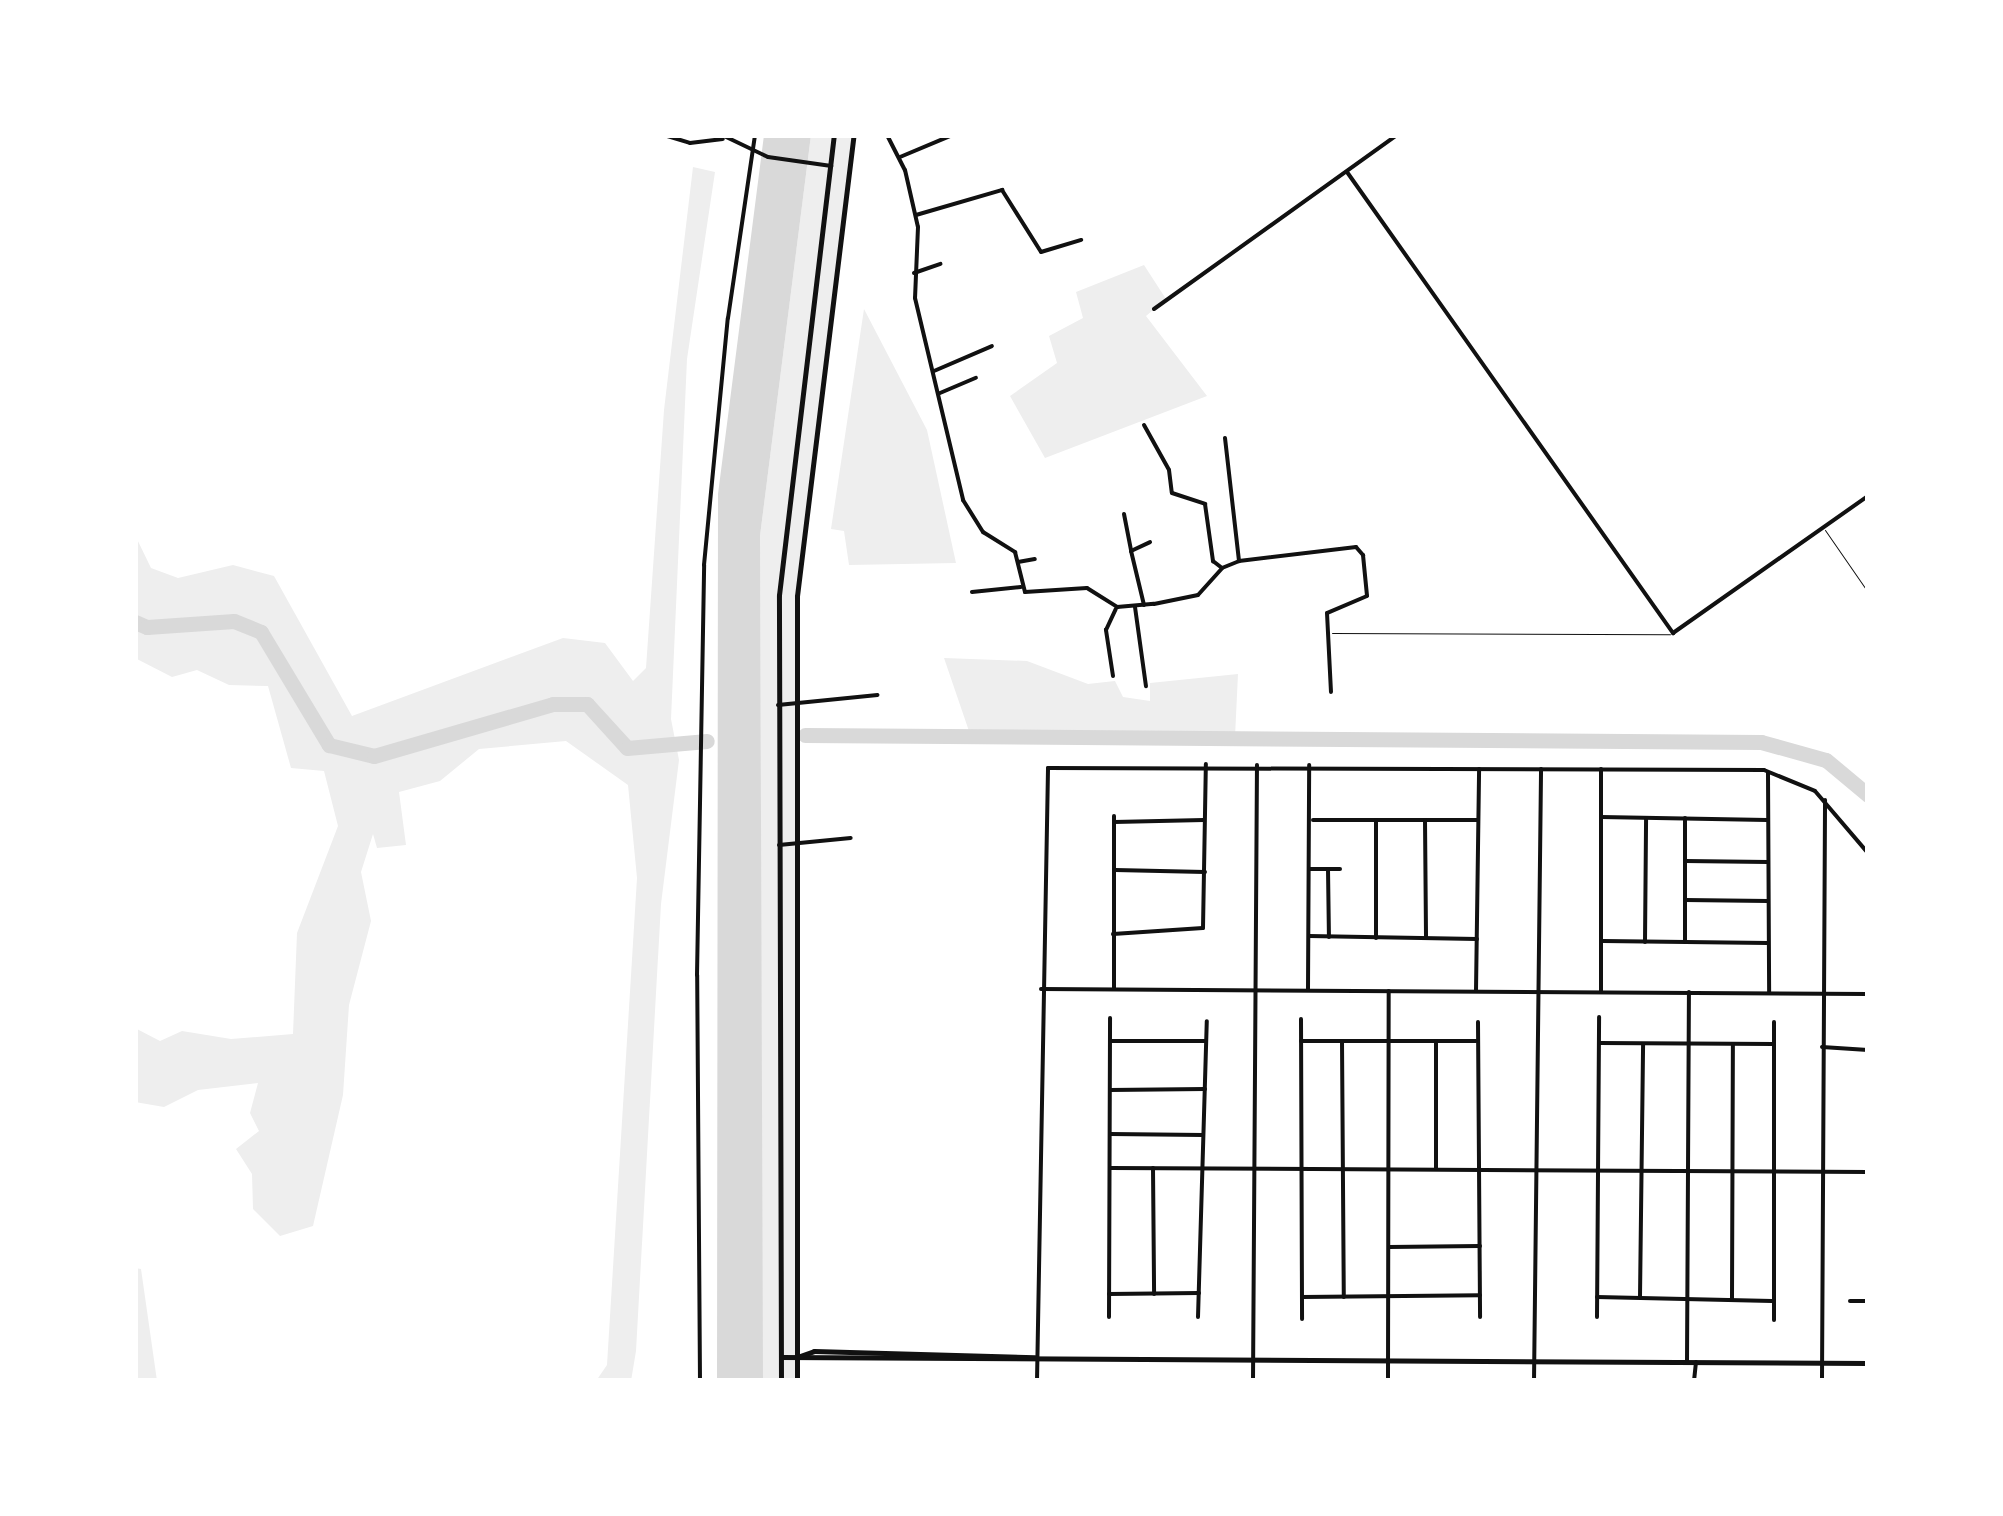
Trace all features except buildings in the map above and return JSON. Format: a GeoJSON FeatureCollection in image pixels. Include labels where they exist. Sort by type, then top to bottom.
{"type":"FeatureCollection","features":[{"type":"Feature","properties":{"kind":"main road"},"geometry":{"type":"LineString","coordinates":[[781,1381],[779,595],[834,135]]}},
{"type":"Feature","properties":{"kind":"main road"},"geometry":{"type":"LineString","coordinates":[[797,1381],[797,596],[820,384],[854,135]]}},
{"type":"Feature","properties":{"kind":"main road"},"geometry":{"type":"LineString","coordinates":[[804,383],[820,384]]}},
{"type":"Feature","properties":{"kind":"main road"},"geometry":{"type":"LineString","coordinates":[[781,1356],[1015,1352],[1038,1358],[1868,1363]]}},
{"type":"Feature","properties":{"kind":"street"},"geometry":{"type":"LineString","coordinates":[[664,135],[690,143],[724,137],[768,156],[831,166]]}},
{"type":"Feature","properties":{"kind":"street"},"geometry":{"type":"LineString","coordinates":[[700,1381],[697,975],[706,757],[704,565],[728,318],[755,135]]}},
{"type":"Feature","properties":{"kind":"street"},"geometry":{"type":"LineString","coordinates":[[887,135],[900,156],[916,214],[914,274],[963,500],[983,532],[1011,548],[1018,562],[1021,587]]}},
{"type":"Feature","properties":{"kind":"street"},"geometry":{"type":"LineString","coordinates":[[1154,309],[1397,135]]}},
{"type":"Feature","properties":{"kind":"street"},"geometry":{"type":"LineString","coordinates":[[900,156],[950,136]]}},
{"type":"Feature","properties":{"kind":"street"},"geometry":{"type":"LineString","coordinates":[[1346,172],[1673,634],[1868,496]]}},
{"type":"Feature","properties":{"kind":"street"},"geometry":{"type":"LineString","coordinates":[[916,214],[1002,190],[1041,252],[1081,240]]}},
{"type":"Feature","properties":{"kind":"street"},"geometry":{"type":"LineString","coordinates":[[914,274],[940,264]]}},
{"type":"Feature","properties":{"kind":"street"},"geometry":{"type":"LineString","coordinates":[[934,370],[992,346]]}},
{"type":"Feature","properties":{"kind":"street"},"geometry":{"type":"LineString","coordinates":[[940,392],[976,378]]}},
{"type":"Feature","properties":{"kind":"street"},"geometry":{"type":"LineString","coordinates":[[1144,425],[1168,470],[1172,493],[1206,504],[1213,560],[1222,568]]}},
{"type":"Feature","properties":{"kind":"street"},"geometry":{"type":"LineString","coordinates":[[1225,438],[1240,561]]}},
{"type":"Feature","properties":{"kind":"street"},"geometry":{"type":"LineString","coordinates":[[1124,514],[1144,605]]}},
{"type":"Feature","properties":{"kind":"street"},"geometry":{"type":"LineString","coordinates":[[1132,551],[1150,542]]}},
{"type":"Feature","properties":{"kind":"street"},"geometry":{"type":"LineString","coordinates":[[972,592],[1021,587],[1034,595],[1087,588],[1117,607],[1134,607],[1198,594],[1222,568],[1240,561],[1358,548],[1367,596],[1328,611],[1330,692]]}},
{"type":"Feature","properties":{"kind":"street"},"geometry":{"type":"LineString","coordinates":[[1018,562],[1035,559]]}},
{"type":"Feature","properties":{"kind":"street"},"geometry":{"type":"LineString","coordinates":[[1113,676],[1106,630],[1117,607]]}},
{"type":"Feature","properties":{"kind":"street"},"geometry":{"type":"LineString","coordinates":[[1134,607],[1146,686]]}},
{"type":"Feature","properties":{"kind":"street"},"geometry":{"type":"LineString","coordinates":[[778,705],[877,694]]}},
{"type":"Feature","properties":{"kind":"street"},"geometry":{"type":"LineString","coordinates":[[1114,934],[1200,930],[1206,764]]}},
{"type":"Feature","properties":{"kind":"street"},"geometry":{"type":"LineString","coordinates":[[1308,990],[1309,764]]}},
{"type":"Feature","properties":{"kind":"street"},"geometry":{"type":"LineString","coordinates":[[1038,1381],[1040,989],[1046,771],[1309,764],[1768,771],[1825,800],[1868,853]]}},
{"type":"Feature","properties":{"kind":"street"},"geometry":{"type":"LineString","coordinates":[[1254,1381],[1257,765]]}},
{"type":"Feature","properties":{"kind":"street"},"geometry":{"type":"LineString","coordinates":[[1476,992],[1479,768]]}},
{"type":"Feature","properties":{"kind":"street"},"geometry":{"type":"LineString","coordinates":[[1534,1381],[1541,769]]}},
{"type":"Feature","properties":{"kind":"street"},"geometry":{"type":"LineString","coordinates":[[1600,992],[1601,769]]}},
{"type":"Feature","properties":{"kind":"street"},"geometry":{"type":"LineString","coordinates":[[1768,771],[1768,993]]}},
{"type":"Feature","properties":{"kind":"street"},"geometry":{"type":"LineString","coordinates":[[1822,1381],[1820,1171],[1825,800]]}},
{"type":"Feature","properties":{"kind":"street"},"geometry":{"type":"LineString","coordinates":[[1601,818],[1766,820]]}},
{"type":"Feature","properties":{"kind":"street"},"geometry":{"type":"LineString","coordinates":[[1645,942],[1646,818]]}},
{"type":"Feature","properties":{"kind":"street"},"geometry":{"type":"LineString","coordinates":[[1684,818],[1685,942]]}},
{"type":"Feature","properties":{"kind":"street"},"geometry":{"type":"LineString","coordinates":[[1114,988],[1114,819],[1204,820]]}},
{"type":"Feature","properties":{"kind":"street"},"geometry":{"type":"LineString","coordinates":[[1311,820],[1478,820]]}},
{"type":"Feature","properties":{"kind":"street"},"geometry":{"type":"LineString","coordinates":[[1376,820],[1376,938]]}},
{"type":"Feature","properties":{"kind":"street"},"geometry":{"type":"LineString","coordinates":[[1426,820],[1426,938]]}},
{"type":"Feature","properties":{"kind":"street"},"geometry":{"type":"LineString","coordinates":[[779,845],[852,838]]}},
{"type":"Feature","properties":{"kind":"street"},"geometry":{"type":"LineString","coordinates":[[1685,861],[1768,862]]}},
{"type":"Feature","properties":{"kind":"street"},"geometry":{"type":"LineString","coordinates":[[1310,869],[1340,869]]}},
{"type":"Feature","properties":{"kind":"street"},"geometry":{"type":"LineString","coordinates":[[1328,869],[1328,937]]}},
{"type":"Feature","properties":{"kind":"street"},"geometry":{"type":"LineString","coordinates":[[1115,870],[1205,872]]}},
{"type":"Feature","properties":{"kind":"street"},"geometry":{"type":"LineString","coordinates":[[1685,900],[1768,901]]}},
{"type":"Feature","properties":{"kind":"street"},"geometry":{"type":"LineString","coordinates":[[1310,936],[1477,938]]}},
{"type":"Feature","properties":{"kind":"street"},"geometry":{"type":"LineString","coordinates":[[1601,941],[1768,943]]}},
{"type":"Feature","properties":{"kind":"street"},"geometry":{"type":"LineString","coordinates":[[1040,989],[1868,994]]}},
{"type":"Feature","properties":{"kind":"street"},"geometry":{"type":"LineString","coordinates":[[1388,1381],[1389,990]]}},
{"type":"Feature","properties":{"kind":"street"},"geometry":{"type":"LineString","coordinates":[[1687,1362],[1689,992]]}},
{"type":"Feature","properties":{"kind":"street"},"geometry":{"type":"LineString","coordinates":[[1597,1317],[1599,1016]]}},
{"type":"Feature","properties":{"kind":"street"},"geometry":{"type":"LineString","coordinates":[[1109,1317],[1110,1018]]}},
{"type":"Feature","properties":{"kind":"street"},"geometry":{"type":"LineString","coordinates":[[1301,1019],[1302,1318]]}},
{"type":"Feature","properties":{"kind":"street"},"geometry":{"type":"LineString","coordinates":[[1198,1317],[1206,1021]]}},
{"type":"Feature","properties":{"kind":"street"},"geometry":{"type":"LineString","coordinates":[[1478,1022],[1480,1317]]}},
{"type":"Feature","properties":{"kind":"street"},"geometry":{"type":"LineString","coordinates":[[1774,1022],[1774,1320]]}},
{"type":"Feature","properties":{"kind":"street"},"geometry":{"type":"LineString","coordinates":[[1110,1041],[1206,1041]]}},
{"type":"Feature","properties":{"kind":"street"},"geometry":{"type":"LineString","coordinates":[[1301,1041],[1478,1042]]}},
{"type":"Feature","properties":{"kind":"street"},"geometry":{"type":"LineString","coordinates":[[1342,1041],[1344,1297]]}},
{"type":"Feature","properties":{"kind":"street"},"geometry":{"type":"LineString","coordinates":[[1436,1041],[1436,1169]]}},
{"type":"Feature","properties":{"kind":"street"},"geometry":{"type":"LineString","coordinates":[[1600,1044],[1774,1044]]}},
{"type":"Feature","properties":{"kind":"street"},"geometry":{"type":"LineString","coordinates":[[1640,1297],[1642,1044]]}},
{"type":"Feature","properties":{"kind":"street"},"geometry":{"type":"LineString","coordinates":[[1732,1300],[1733,1044]]}},
{"type":"Feature","properties":{"kind":"street"},"geometry":{"type":"LineString","coordinates":[[1822,1048],[1868,1050]]}},
{"type":"Feature","properties":{"kind":"street"},"geometry":{"type":"LineString","coordinates":[[1110,1090],[1204,1089]]}},
{"type":"Feature","properties":{"kind":"street"},"geometry":{"type":"LineString","coordinates":[[1110,1134],[1203,1135]]}},
{"type":"Feature","properties":{"kind":"street"},"geometry":{"type":"LineString","coordinates":[[1110,1168],[1868,1172]]}},
{"type":"Feature","properties":{"kind":"street"},"geometry":{"type":"LineString","coordinates":[[1153,1168],[1154,1294]]}},
{"type":"Feature","properties":{"kind":"street"},"geometry":{"type":"LineString","coordinates":[[1388,1247],[1480,1246]]}},
{"type":"Feature","properties":{"kind":"street"},"geometry":{"type":"LineString","coordinates":[[1109,1294],[1198,1293]]}},
{"type":"Feature","properties":{"kind":"street"},"geometry":{"type":"LineString","coordinates":[[1302,1297],[1480,1295]]}},
{"type":"Feature","properties":{"kind":"street"},"geometry":{"type":"LineString","coordinates":[[1597,1297],[1773,1301]]}},
{"type":"Feature","properties":{"kind":"street"},"geometry":{"type":"LineString","coordinates":[[1850,1300],[1868,1301]]}},
{"type":"Feature","properties":{"kind":"street"},"geometry":{"type":"LineString","coordinates":[[1694,1381],[1696,1362]]}},
{"type":"Feature","properties":{"kind":"lane"},"geometry":{"type":"LineString","coordinates":[[1823,527],[1868,592]]}},
{"type":"Feature","properties":{"kind":"lane"},"geometry":{"type":"LineString","coordinates":[[1330,634],[1673,634]]}},
{"type":"Feature","properties":{"kind":"shaded area"},"geometry":{"type":"Polygon","coordinates":[[[764,135],[811,135],[760,536],[763,1381],[717,1381],[718,494],[764,135]]]}},
{"type":"Feature","properties":{"kind":"shaded area"},"geometry":{"type":"Polygon","coordinates":[[[811,135],[854,135],[797,596],[797,1381],[762,1381],[760,536],[811,135]]]}},
{"type":"Feature","properties":{"kind":"shaded area"},"geometry":{"type":"Polygon","coordinates":[[[693,167],[715,172],[687,359],[671,719],[679,760],[661,904],[636,1351],[631,1381],[596,1381],[607,1365],[637,878],[628,785],[566,741],[479,749],[440,781],[399,792],[406,845],[377,848],[373,834],[361,872],[371,921],[349,1005],[343,1095],[313,1226],[280,1236],[253,1209],[252,1174],[236,1149],[259,1131],[250,1113],[258,1083],[198,1090],[164,1107],[135,1102],[135,1028],[160,1041],[182,1031],[231,1039],[293,1034],[297,933],[338,826],[324,771],[291,768],[268,686],[229,685],[197,670],[172,677],[135,658],[135,535],[151,568],[178,578],[233,565],[274,576],[352,716],[563,638],[605,643],[633,681],[646,668],[664,410],[693,167]]]}},
{"type":"Feature","properties":{"kind":"shaded area"},"geometry":{"type":"Polygon","coordinates":[[[1144,265],[1166,299],[1146,316],[1207,396],[1045,458],[1010,396],[1057,363],[1049,336],[1083,318],[1076,292],[1144,265]]]}},
{"type":"Feature","properties":{"kind":"shaded area"},"geometry":{"type":"Polygon","coordinates":[[[864,309],[927,430],[956,563],[849,565],[844,531],[831,529],[864,309]]]}},
{"type":"Feature","properties":{"kind":"shaded area"},"geometry":{"type":"Polygon","coordinates":[[[944,658],[1027,661],[1088,684],[1115,681],[1123,697],[1150,701],[1150,683],[1238,674],[1235,737],[971,737],[944,658]]]}},
{"type":"Feature","properties":{"kind":"shaded area"},"geometry":{"type":"Polygon","coordinates":[[[135,1268],[141,1269],[157,1381],[135,1381],[135,1268]]]}},
{"type":"Feature","properties":{"kind":"waterway"},"geometry":{"type":"LineString","coordinates":[[135,622],[147,627],[234,621],[261,632],[329,745],[374,756],[553,704],[587,704],[627,748],[707,741]]}},
{"type":"Feature","properties":{"kind":"waterway"},"geometry":{"type":"LineString","coordinates":[[805,735],[1761,742],[1826,760],[1868,795]]}}]}
